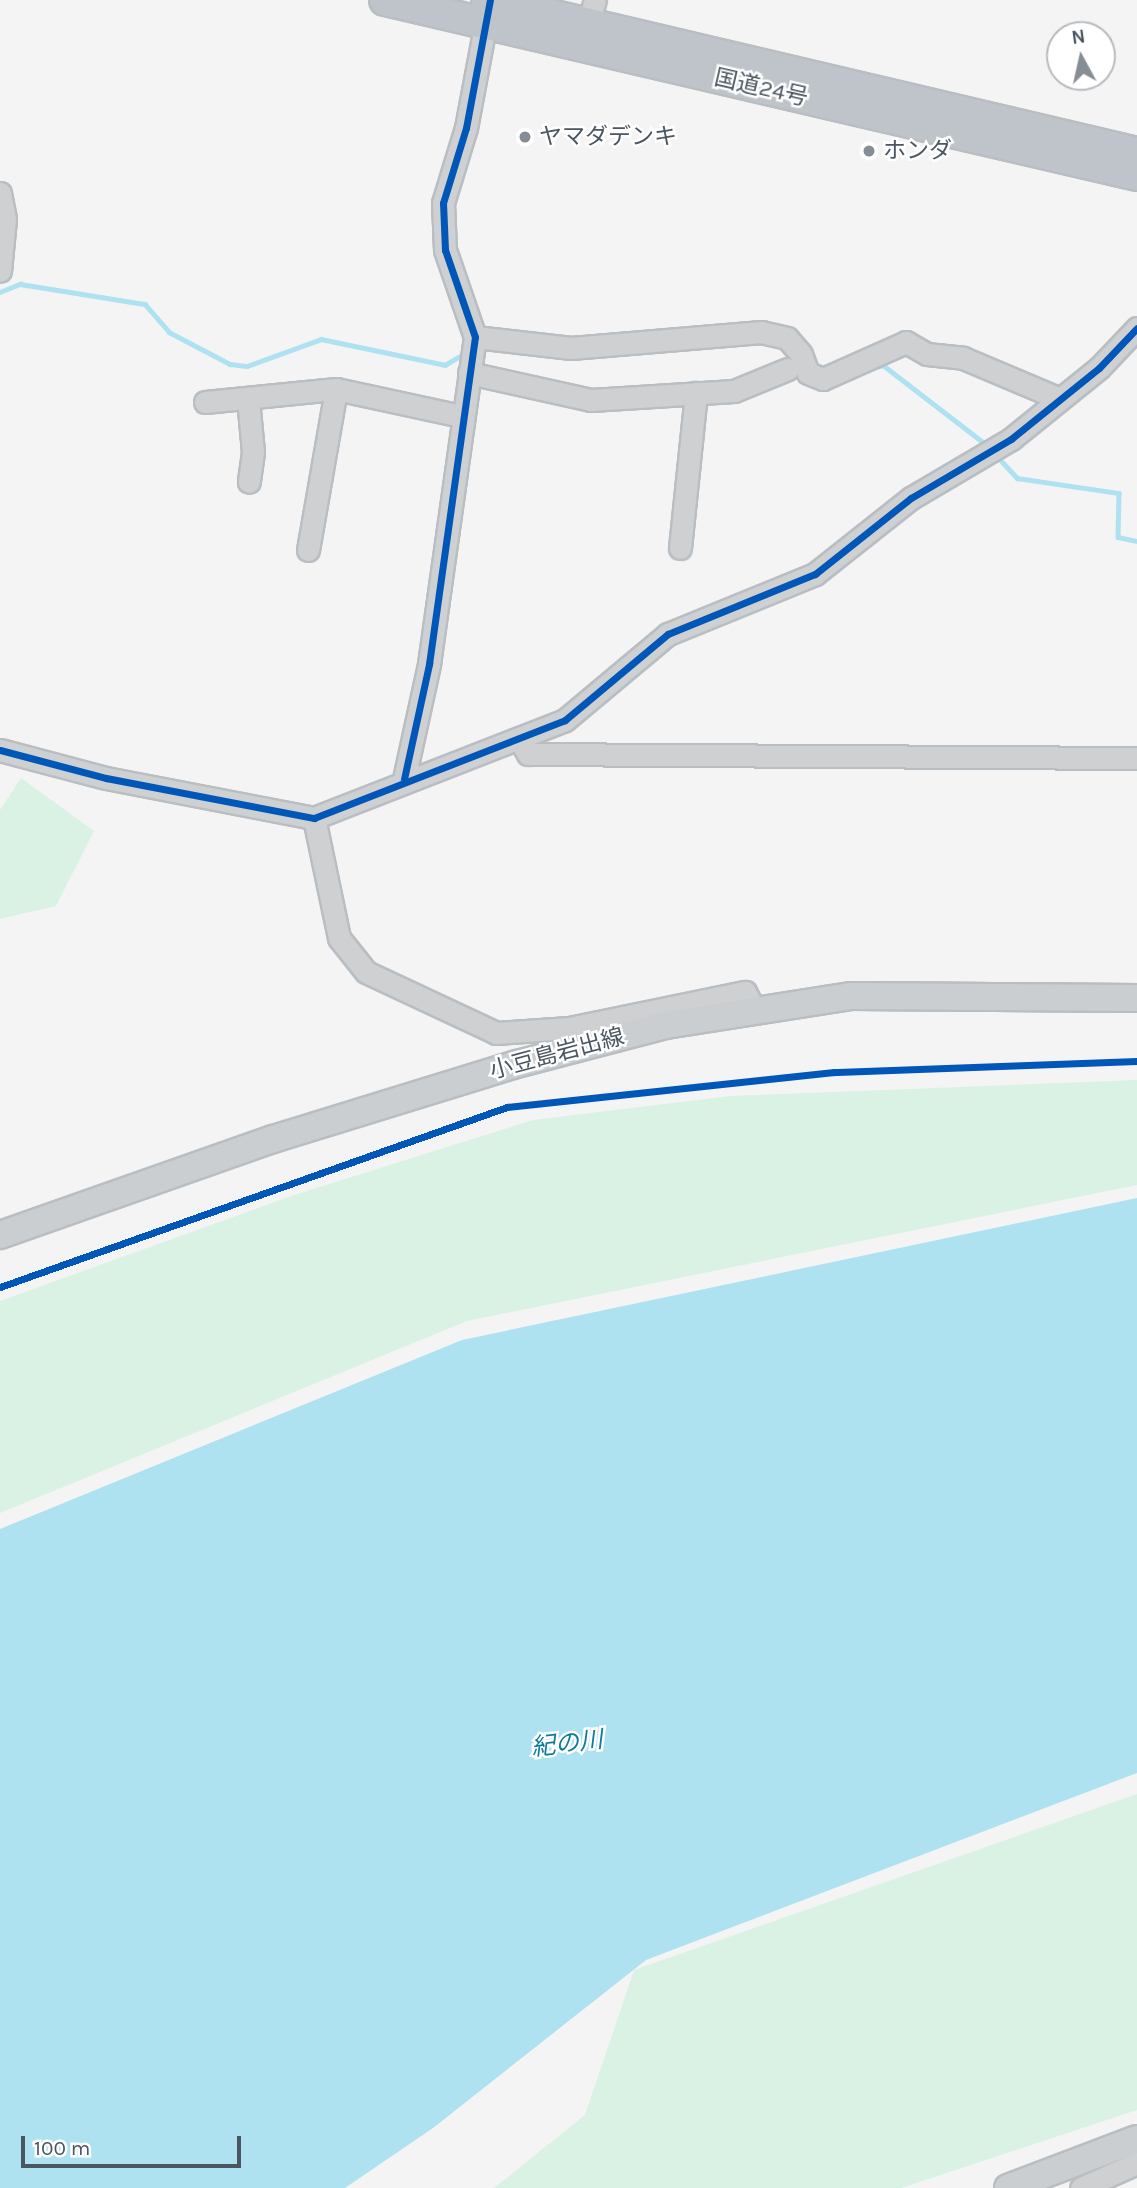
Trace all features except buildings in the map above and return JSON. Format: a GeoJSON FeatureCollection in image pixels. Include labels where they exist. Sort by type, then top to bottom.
{"type":"FeatureCollection","features":[{"type":"Feature","properties":{"kind":"highway","name":"国道24号"},"geometry":{"type":"LineString","coordinates":[[385,0],[591,12],[1137,153]]}},
{"type":"Feature","properties":{"kind":"highway","name":"国道24号"},"geometry":{"type":"LineString","coordinates":[[488,6],[1137,175]]}},
{"type":"Feature","properties":{"kind":"main road","name":"小豆島岩出線"},"geometry":{"type":"LineString","coordinates":[[0,1235],[273,1139],[516,1064],[754,1009],[852,996],[1137,998]]}},
{"type":"Feature","properties":{"kind":"main road"},"geometry":{"type":"LineString","coordinates":[[1008,2188],[1131,2153]]}},
{"type":"Feature","properties":{"kind":"street"},"geometry":{"type":"LineString","coordinates":[[404,779],[429,664],[461,416],[475,337],[444,250],[443,203],[466,128],[488,6]]}},
{"type":"Feature","properties":{"kind":"street"},"geometry":{"type":"LineString","coordinates":[[0,193],[5,219],[0,271]]}},
{"type":"Feature","properties":{"kind":"street"},"geometry":{"type":"LineString","coordinates":[[0,750],[106,778],[314,818],[404,779],[520,740],[565,720],[668,634],[815,574],[911,498],[1011,439],[1060,399],[1137,328]]}},
{"type":"Feature","properties":{"kind":"street"},"geometry":{"type":"LineString","coordinates":[[475,337],[571,348],[761,332],[787,338],[801,354],[808,373],[823,379],[906,342],[927,354],[963,358],[1060,399]]}},
{"type":"Feature","properties":{"kind":"street"},"geometry":{"type":"LineString","coordinates":[[468,373],[591,400],[734,391],[788,369]]}},
{"type":"Feature","properties":{"kind":"street"},"geometry":{"type":"LineString","coordinates":[[205,402],[336,389],[461,416]]}},
{"type":"Feature","properties":{"kind":"street"},"geometry":{"type":"LineString","coordinates":[[308,550],[336,389]]}},
{"type":"Feature","properties":{"kind":"street"},"geometry":{"type":"LineString","coordinates":[[680,548],[696,393]]}},
{"type":"Feature","properties":{"kind":"street"},"geometry":{"type":"LineString","coordinates":[[248,399],[253,452],[249,482]]}},
{"type":"Feature","properties":{"kind":"street"},"geometry":{"type":"LineString","coordinates":[[520,740],[528,754],[1137,758]]}},
{"type":"Feature","properties":{"kind":"street"},"geometry":{"type":"LineString","coordinates":[[314,818],[339,938],[366,972],[485,1028],[496,1032],[569,1028],[745,992],[754,1009]]}},
{"type":"Feature","properties":{"kind":"street"},"geometry":{"type":"LineString","coordinates":[[1081,2188],[1131,2153]]}},
{"type":"Feature","properties":{"kind":"green space"},"geometry":{"type":"Polygon","coordinates":[[[21,778],[94,831],[56,906],[0,919],[0,810],[21,778]]]}},
{"type":"Feature","properties":{"kind":"green space"},"geometry":{"type":"Polygon","coordinates":[[[1137,1080],[1137,1185],[467,1321],[0,1513],[0,1301],[294,1195],[533,1120],[730,1096],[1137,1080]]]}},
{"type":"Feature","properties":{"kind":"green space"},"geometry":{"type":"Polygon","coordinates":[[[1137,1794],[1137,2110],[901,2188],[494,2188],[585,2115],[634,1970],[1137,1794]]]}},
{"type":"Feature","properties":{"kind":"water","name":"紀の川"},"geometry":{"type":"Polygon","coordinates":[[[1137,1198],[1137,1773],[646,1960],[433,2128],[345,2188],[0,2188],[0,1529],[462,1340],[1137,1198]]]}},
{"type":"Feature","properties":{"kind":"waterway"},"geometry":{"type":"LineString","coordinates":[[0,292],[20,284],[145,304],[169,332],[230,364],[247,366],[321,339],[445,365],[467,352]]}},
{"type":"Feature","properties":{"kind":"waterway"},"geometry":{"type":"LineString","coordinates":[[511,351],[547,355]]}},
{"type":"Feature","properties":{"kind":"waterway"},"geometry":{"type":"LineString","coordinates":[[872,368],[883,365],[987,445]]}},
{"type":"Feature","properties":{"kind":"waterway"},"geometry":{"type":"LineString","coordinates":[[995,454],[1017,478],[1119,493],[1118,537],[1137,541]]}},
{"type":"Feature","properties":{"kind":"cycle path"},"geometry":{"type":"LineString","coordinates":[[404,779],[429,664],[475,337],[445,250],[443,203],[466,128],[490,0]]}},
{"type":"Feature","properties":{"kind":"cycle path"},"geometry":{"type":"LineString","coordinates":[[0,750],[106,778],[314,818],[565,720],[668,634],[815,574],[911,498],[1011,439],[1099,368],[1137,328]]}},
{"type":"Feature","properties":{"kind":"cycle path"},"geometry":{"type":"LineString","coordinates":[[0,1287],[507,1107],[834,1072],[1137,1061]]}},
{"type":"Feature","properties":{"kind":"place","name":"ヤマダデンキ"},"geometry":{"type":"Point","coordinates":[525,137]}},
{"type":"Feature","properties":{"kind":"place","name":"ホンダ"},"geometry":{"type":"Point","coordinates":[869,151]}}]}
